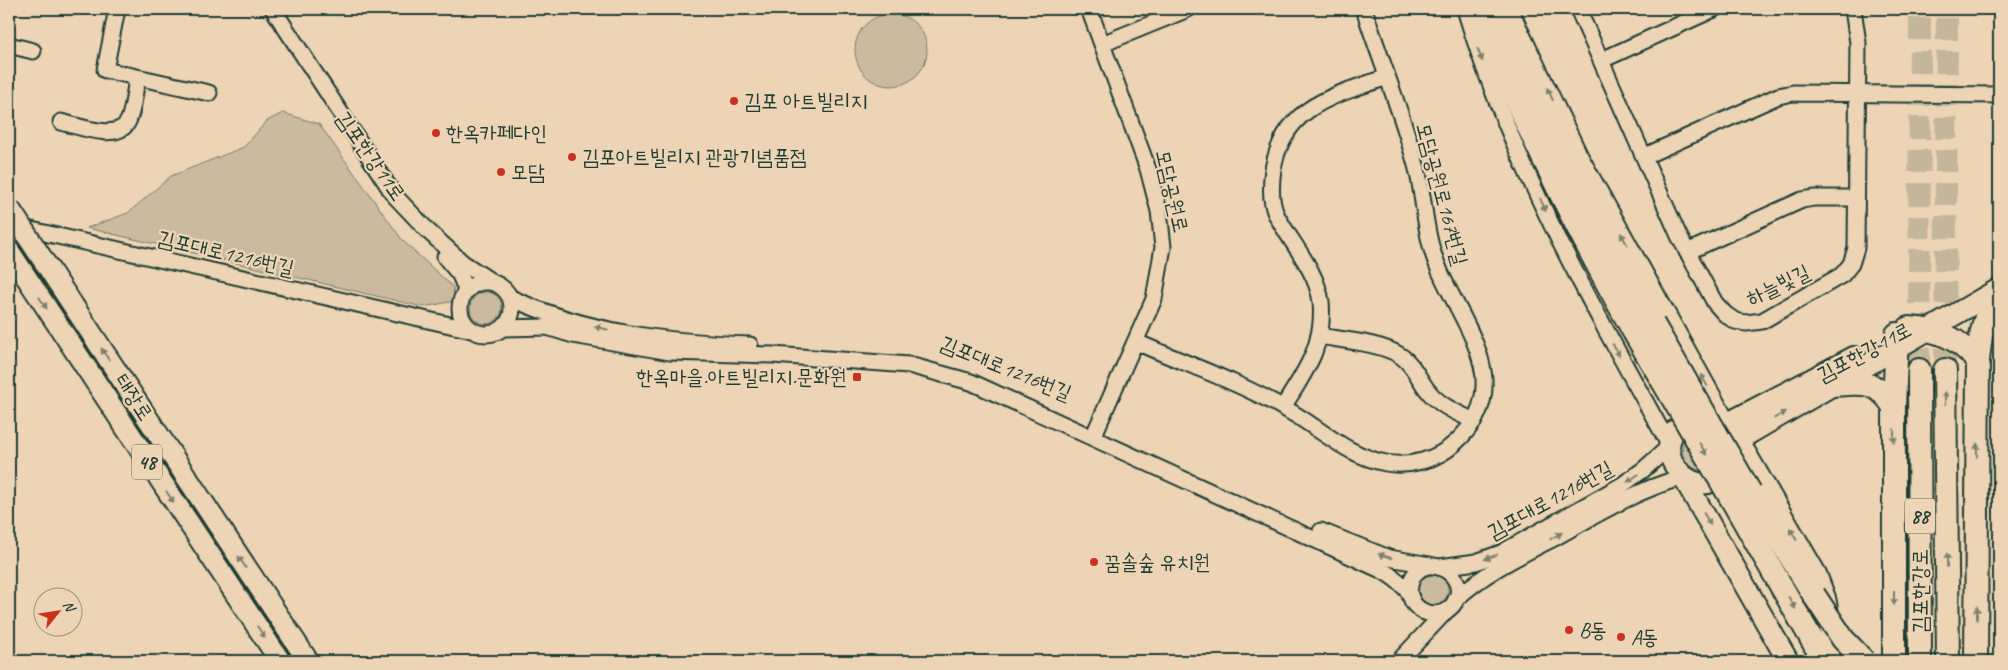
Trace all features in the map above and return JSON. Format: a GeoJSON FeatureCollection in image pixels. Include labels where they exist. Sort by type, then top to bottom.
{"type":"FeatureCollection","features":[{"type":"Feature","properties":{"kind":"highway"},"geometry":{"type":"LineString","coordinates":[[1478,9],[1538,150],[1581,237],[1644,328]]}},
{"type":"Feature","properties":{"kind":"highway"},"geometry":{"type":"LineString","coordinates":[[1498,9],[1542,114],[1644,328],[1741,496],[1820,652]]}},
{"type":"Feature","properties":{"kind":"highway"},"geometry":{"type":"LineString","coordinates":[[1976,661],[1978,361],[1983,322],[1987,311],[1999,295]]}},
{"type":"Feature","properties":{"kind":"highway"},"geometry":{"type":"LineString","coordinates":[[1894,661],[1894,407],[1907,335],[1947,335],[1962,343],[1978,361]]}},
{"type":"Feature","properties":{"kind":"highway","name":"김포한강로"},"geometry":{"type":"LineString","coordinates":[[1919,370],[1920,661]]}},
{"type":"Feature","properties":{"kind":"highway","name":"김포한강로"},"geometry":{"type":"LineString","coordinates":[[1945,370],[1948,661]]}},
{"type":"Feature","properties":{"kind":"highway"},"geometry":{"type":"LineString","coordinates":[[1832,385],[1859,383],[1875,386],[1884,392],[1894,407]]}},
{"type":"Feature","properties":{"kind":"highway"},"geometry":{"type":"LineString","coordinates":[[1741,496],[1844,639],[1864,661]]}},
{"type":"Feature","properties":{"kind":"main road","name":"태장로"},"geometry":{"type":"LineString","coordinates":[[9,208],[308,661]]}},
{"type":"Feature","properties":{"kind":"main road","name":"태장로"},"geometry":{"type":"LineString","coordinates":[[13,256],[280,661]]}},
{"type":"Feature","properties":{"kind":"main road","name":"김포한강11로"},"geometry":{"type":"LineString","coordinates":[[1733,432],[1907,335],[1999,279]]}},
{"type":"Feature","properties":{"kind":"main road","name":"김포한강11로"},"geometry":{"type":"LineString","coordinates":[[1733,432],[1832,385],[1907,335],[1999,289]]}},
{"type":"Feature","properties":{"kind":"main road"},"geometry":{"type":"LineString","coordinates":[[1788,661],[1683,477],[1675,469],[1670,459],[1670,446],[1677,428],[1686,421],[1707,417],[1733,432],[1816,574],[1825,598],[1830,623],[1832,661]]}},
{"type":"Feature","properties":{"kind":"main road"},"geometry":{"type":"LineString","coordinates":[[1683,477],[1692,482],[1703,483],[1714,481],[1723,476],[1730,468],[1735,457],[1733,432]]}},
{"type":"Feature","properties":{"kind":"street"},"geometry":{"type":"LineString","coordinates":[[117,9],[105,70],[209,93]]}},
{"type":"Feature","properties":{"kind":"street","name":"모담공원로"},"geometry":{"type":"LineString","coordinates":[[1089,9],[1148,169],[1162,231],[1163,247],[1158,284],[1151,308],[1095,433]]}},
{"type":"Feature","properties":{"kind":"street"},"geometry":{"type":"LineString","coordinates":[[1102,44],[1188,9]]}},
{"type":"Feature","properties":{"kind":"street","name":"모담공원로167번길"},"geometry":{"type":"LineString","coordinates":[[1136,342],[1283,407],[1358,454],[1371,460],[1398,464],[1414,463],[1443,452],[1461,438],[1474,421],[1483,399],[1483,362],[1477,345],[1445,284],[1435,258],[1417,169],[1364,9]]}},
{"type":"Feature","properties":{"kind":"street"},"geometry":{"type":"LineString","coordinates":[[1465,9],[1477,50],[1506,122],[1550,219],[1600,321],[1670,446]]}},
{"type":"Feature","properties":{"kind":"street"},"geometry":{"type":"LineString","coordinates":[[1510,9],[1584,164],[1733,432]]}},
{"type":"Feature","properties":{"kind":"street","name":"하늘빛길"},"geometry":{"type":"LineString","coordinates":[[1578,9],[1687,252],[1715,303],[1725,314],[1735,320],[1746,323],[1762,321],[1842,275],[1851,264],[1856,248],[1858,42],[1853,9]]}},
{"type":"Feature","properties":{"kind":"street"},"geometry":{"type":"LineString","coordinates":[[1602,60],[1695,13],[1714,9]]}},
{"type":"Feature","properties":{"kind":"street","name":"김포한강11로"},"geometry":{"type":"LineString","coordinates":[[276,12],[394,194],[428,231],[462,263],[492,282]]}},
{"type":"Feature","properties":{"kind":"street","name":"김포한강11로"},"geometry":{"type":"LineString","coordinates":[[276,12],[391,198],[455,268],[466,290]]}},
{"type":"Feature","properties":{"kind":"street"},"geometry":{"type":"LineString","coordinates":[[9,45],[33,51]]}},
{"type":"Feature","properties":{"kind":"street"},"geometry":{"type":"LineString","coordinates":[[1283,407],[1311,362],[1319,336],[1321,302],[1317,286],[1275,209],[1272,185],[1274,164],[1281,144],[1291,126],[1309,108],[1332,97],[1387,77]]}},
{"type":"Feature","properties":{"kind":"street"},"geometry":{"type":"LineString","coordinates":[[61,122],[110,133],[120,130],[127,123],[137,78]]}},
{"type":"Feature","properties":{"kind":"street"},"geometry":{"type":"LineString","coordinates":[[1645,156],[1778,96],[1793,93],[1999,95]]}},
{"type":"Feature","properties":{"kind":"street"},"geometry":{"type":"LineString","coordinates":[[1687,252],[1802,200],[1814,198],[1856,198]]}},
{"type":"Feature","properties":{"kind":"street","name":"김포대로1216번길"},"geometry":{"type":"LineString","coordinates":[[9,225],[472,330]]}},
{"type":"Feature","properties":{"kind":"street"},"geometry":{"type":"LineString","coordinates":[[482,281],[492,282],[500,285],[511,298],[512,314],[503,328],[488,334],[472,330],[461,316],[460,306],[466,290],[482,281]]}},
{"type":"Feature","properties":{"kind":"street","name":"김포대로1216번길"},"geometry":{"type":"LineString","coordinates":[[511,298],[543,313],[633,336],[688,342],[881,352],[938,361],[981,376],[1095,433],[1381,570],[1391,575],[1409,593]]}},
{"type":"Feature","properties":{"kind":"street"},"geometry":{"type":"LineString","coordinates":[[435,321],[447,316],[460,306]]}},
{"type":"Feature","properties":{"kind":"street","name":"김포대로1216번길"},"geometry":{"type":"LineString","coordinates":[[503,328],[547,327],[573,335],[670,352],[773,355],[909,365],[971,382],[1095,433],[1368,551],[1411,563],[1436,566],[1476,562],[1501,553],[1622,485],[1643,470],[1670,446]]}},
{"type":"Feature","properties":{"kind":"street"},"geometry":{"type":"LineString","coordinates":[[1319,336],[1400,355],[1413,368],[1420,381],[1437,400],[1474,421]]}},
{"type":"Feature","properties":{"kind":"street","name":"김포대로1216번길"},"geometry":{"type":"LineString","coordinates":[[1456,599],[1485,575],[1588,519],[1644,490],[1683,477]]}},
{"type":"Feature","properties":{"kind":"street"},"geometry":{"type":"LineString","coordinates":[[1399,661],[1415,644],[1446,611],[1456,599],[1458,591],[1453,576],[1436,566],[1418,572],[1412,578],[1409,593],[1416,607],[1418,627],[1415,644]]}},
{"type":"Feature","properties":{"kind":"street"},"geometry":{"type":"LineString","coordinates":[[1416,607],[1430,614],[1446,611]]}},
{"type":"Feature","properties":{"kind":"shaded area"},"geometry":{"type":"Polygon","coordinates":[[[891,14],[911,20],[921,30],[927,50],[921,70],[911,80],[891,86],[871,80],[861,70],[855,50],[861,30],[871,20],[891,14]]]}},
{"type":"Feature","properties":{"kind":"shaded area"},"geometry":{"type":"Polygon","coordinates":[[[283,113],[319,124],[403,241],[453,287],[455,301],[423,307],[87,228],[128,213],[171,176],[244,147],[267,121],[283,113]]]}},
{"type":"Feature","properties":{"kind":"shaded area"},"geometry":{"type":"Polygon","coordinates":[[[486,292],[497,297],[502,308],[497,319],[486,324],[475,319],[470,308],[475,297],[486,292]]]}},
{"type":"Feature","properties":{"kind":"shaded area"},"geometry":{"type":"Polygon","coordinates":[[[1685,437],[1704,471],[1692,467],[1685,459],[1682,449],[1685,437]]]}},
{"type":"Feature","properties":{"kind":"shaded area"},"geometry":{"type":"Polygon","coordinates":[[[1433,575],[1439,576],[1447,584],[1447,596],[1439,604],[1433,605],[1427,604],[1419,596],[1418,590],[1419,584],[1427,576],[1433,575]]]}},
{"type":"Feature","properties":{"kind":"tunnel"},"geometry":{"type":"LineString","coordinates":[[1919,370],[1920,9]]}},
{"type":"Feature","properties":{"kind":"tunnel"},"geometry":{"type":"LineString","coordinates":[[1945,370],[1947,9]]}},
{"type":"Feature","properties":{"kind":"place","name":"김포 아트빌리지"},"geometry":{"type":"Point","coordinates":[734,101]}},
{"type":"Feature","properties":{"kind":"place","name":"한옥카페다인"},"geometry":{"type":"Point","coordinates":[436,133]}},
{"type":"Feature","properties":{"kind":"place","name":"김포아트빌리지 관광기념품점"},"geometry":{"type":"Point","coordinates":[572,157]}},
{"type":"Feature","properties":{"kind":"place","name":"모담"},"geometry":{"type":"Point","coordinates":[501,172]}},
{"type":"Feature","properties":{"kind":"place","name":"한옥마을.아트빌리지.문화원"},"geometry":{"type":"Point","coordinates":[857,377]}},
{"type":"Feature","properties":{"kind":"place","name":"꿈솔숲 유치원"},"geometry":{"type":"Point","coordinates":[1094,562]}},
{"type":"Feature","properties":{"kind":"place","name":"B동"},"geometry":{"type":"Point","coordinates":[1569,630]}},
{"type":"Feature","properties":{"kind":"place","name":"A동"},"geometry":{"type":"Point","coordinates":[1621,637]}}]}
